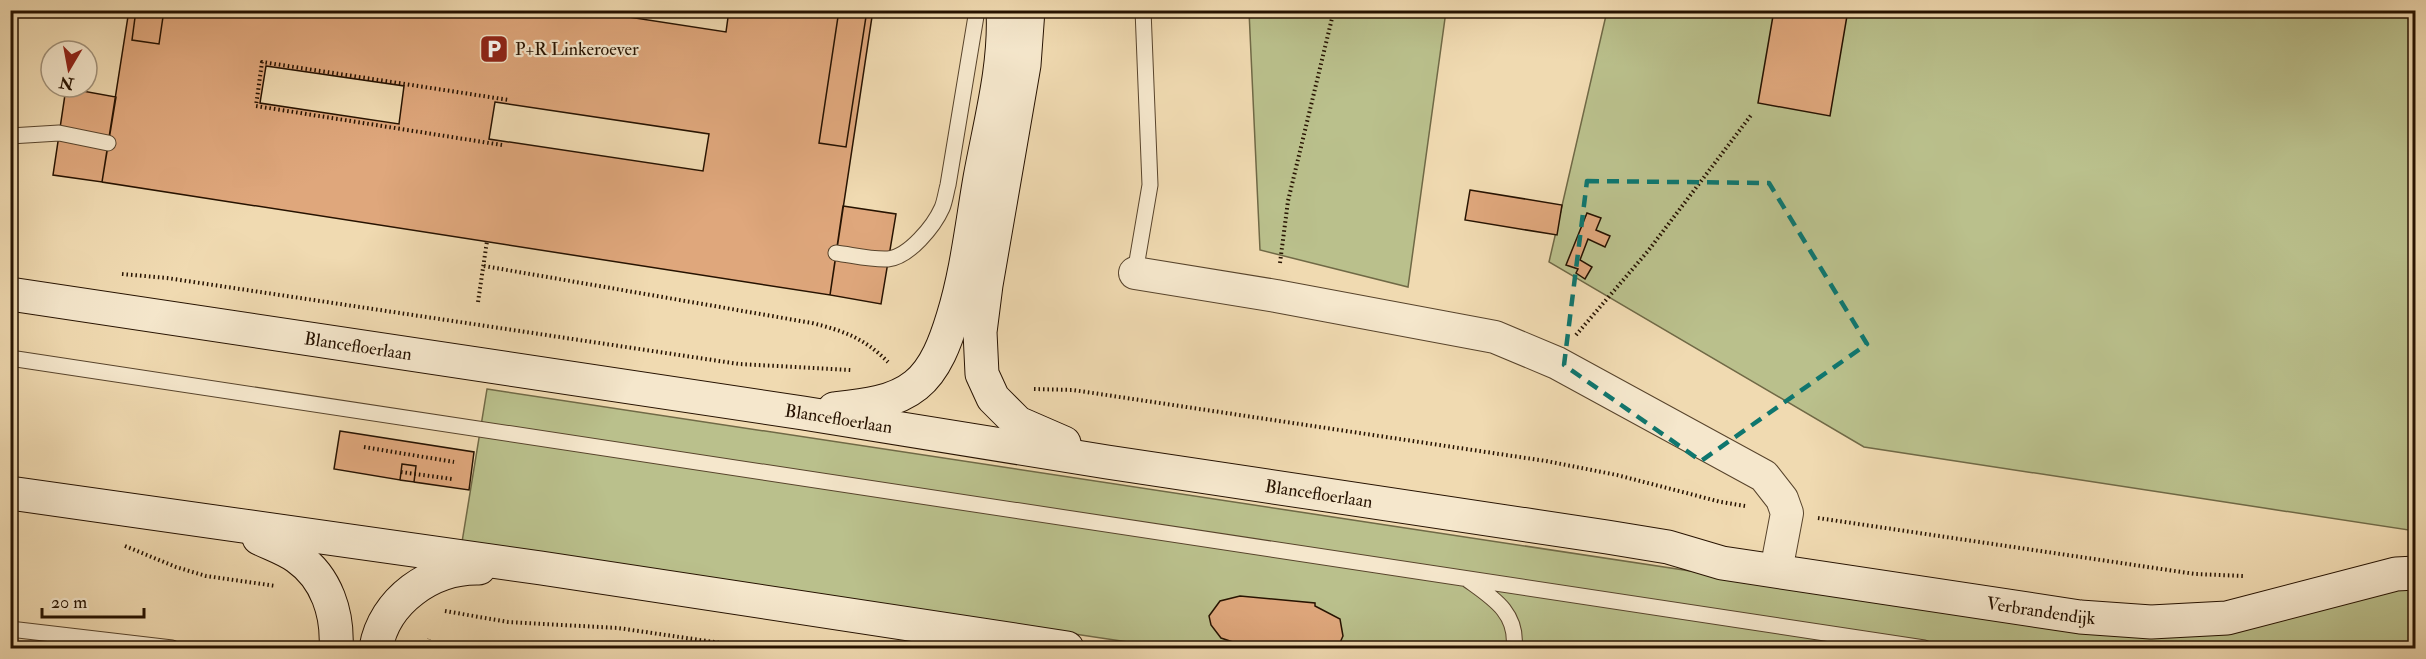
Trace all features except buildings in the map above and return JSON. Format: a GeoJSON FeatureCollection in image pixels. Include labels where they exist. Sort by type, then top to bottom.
{"type":"FeatureCollection","features":[{"type":"Feature","properties":{"kind":"main road"},"geometry":{"type":"LineString","coordinates":[[802,413],[873,404],[917,384],[937,358],[953,316],[962,279],[1000,71],[1003,10]]}},
{"type":"Feature","properties":{"kind":"main road"},"geometry":{"type":"LineString","coordinates":[[1028,10],[1024,65],[980,332],[982,374],[993,398],[1018,423],[1107,462]]}},
{"type":"Feature","properties":{"kind":"main road","name":"Blancefloerlaan"},"geometry":{"type":"LineString","coordinates":[[10,294],[802,413],[1668,547]]}},
{"type":"Feature","properties":{"kind":"main road"},"geometry":{"type":"LineString","coordinates":[[10,493],[541,568],[1067,648]]}},
{"type":"Feature","properties":{"kind":"main road"},"geometry":{"type":"LineString","coordinates":[[206,521],[255,536],[297,557],[320,580],[335,611],[336,648]]}},
{"type":"Feature","properties":{"kind":"main road","name":"Verbrandendijk"},"geometry":{"type":"LineString","coordinates":[[1668,547],[1722,563],[2080,617],[2151,622],[2227,618],[2396,574],[2415,573]]}},
{"type":"Feature","properties":{"kind":"main road"},"geometry":{"type":"LineString","coordinates":[[376,648],[386,618],[406,594],[437,576],[474,568],[541,568]]}},
{"type":"Feature","properties":{"kind":"street"},"geometry":{"type":"LineString","coordinates":[[1135,273],[1276,296],[1495,337],[1557,363],[1764,476],[1782,499],[1787,513],[1776,571]]}},
{"type":"Feature","properties":{"kind":"lane"},"geometry":{"type":"LineString","coordinates":[[836,253],[889,259],[920,240],[932,226],[943,207],[948,184],[977,10]]}},
{"type":"Feature","properties":{"kind":"lane"},"geometry":{"type":"LineString","coordinates":[[1135,273],[1150,185],[1143,10]]}},
{"type":"Feature","properties":{"kind":"lane"},"geometry":{"type":"LineString","coordinates":[[10,136],[59,133],[108,143]]}},
{"type":"Feature","properties":{"kind":"lane"},"geometry":{"type":"LineString","coordinates":[[10,358],[1924,648]]}},
{"type":"Feature","properties":{"kind":"lane"},"geometry":{"type":"LineString","coordinates":[[1466,578],[1500,602],[1509,618],[1514,648]]}},
{"type":"Feature","properties":{"kind":"lane"},"geometry":{"type":"LineString","coordinates":[[10,629],[130,646],[172,648]]}},
{"type":"Feature","properties":{"kind":"path"},"geometry":{"type":"LineString","coordinates":[[1276,296],[1288,201],[1335,10]]}},
{"type":"Feature","properties":{"kind":"path"},"geometry":{"type":"LineString","coordinates":[[502,145],[256,106],[262,62],[509,100]]}},
{"type":"Feature","properties":{"kind":"path"},"geometry":{"type":"LineString","coordinates":[[1557,363],[1571,340],[1648,251],[1752,114]]}},
{"type":"Feature","properties":{"kind":"path"},"geometry":{"type":"LineString","coordinates":[[478,302],[487,241]]}},
{"type":"Feature","properties":{"kind":"path"},"geometry":{"type":"LineString","coordinates":[[484,266],[833,328],[853,335],[876,350],[897,371],[917,384]]}},
{"type":"Feature","properties":{"kind":"path"},"geometry":{"type":"LineString","coordinates":[[112,273],[167,278],[739,364],[852,370]]}},
{"type":"Feature","properties":{"kind":"path"},"geometry":{"type":"LineString","coordinates":[[993,398],[1032,390],[1073,390],[1546,461],[1617,475],[1721,502],[1787,513],[2195,574],[2247,576]]}},
{"type":"Feature","properties":{"kind":"path"},"geometry":{"type":"LineString","coordinates":[[364,447],[454,462]]}},
{"type":"Feature","properties":{"kind":"path"},"geometry":{"type":"LineString","coordinates":[[401,472],[452,479]]}},
{"type":"Feature","properties":{"kind":"path"},"geometry":{"type":"LineString","coordinates":[[427,648],[429,639]]}},
{"type":"Feature","properties":{"kind":"highlighted area"},"geometry":{"type":"Polygon","coordinates":[[[1587,181],[1769,183],[1867,344],[1701,461],[1564,365],[1587,181]]]}},
{"type":"Feature","properties":{"kind":"green space"},"geometry":{"type":"Polygon","coordinates":[[[1249,11],[1446,11],[1408,287],[1260,250],[1249,11]]]}},
{"type":"Feature","properties":{"kind":"green space"},"geometry":{"type":"Polygon","coordinates":[[[1607,11],[2415,11],[2415,531],[1864,447],[1549,262],[1607,11]]]}},
{"type":"Feature","properties":{"kind":"green space"},"geometry":{"type":"Polygon","coordinates":[[[487,389],[2047,625],[2415,585],[2415,648],[1168,648],[462,542],[487,389]]]}},
{"type":"Feature","properties":{"kind":"place","name":"P+R Linkeroever"},"geometry":{"type":"Point","coordinates":[494,49]}}]}
